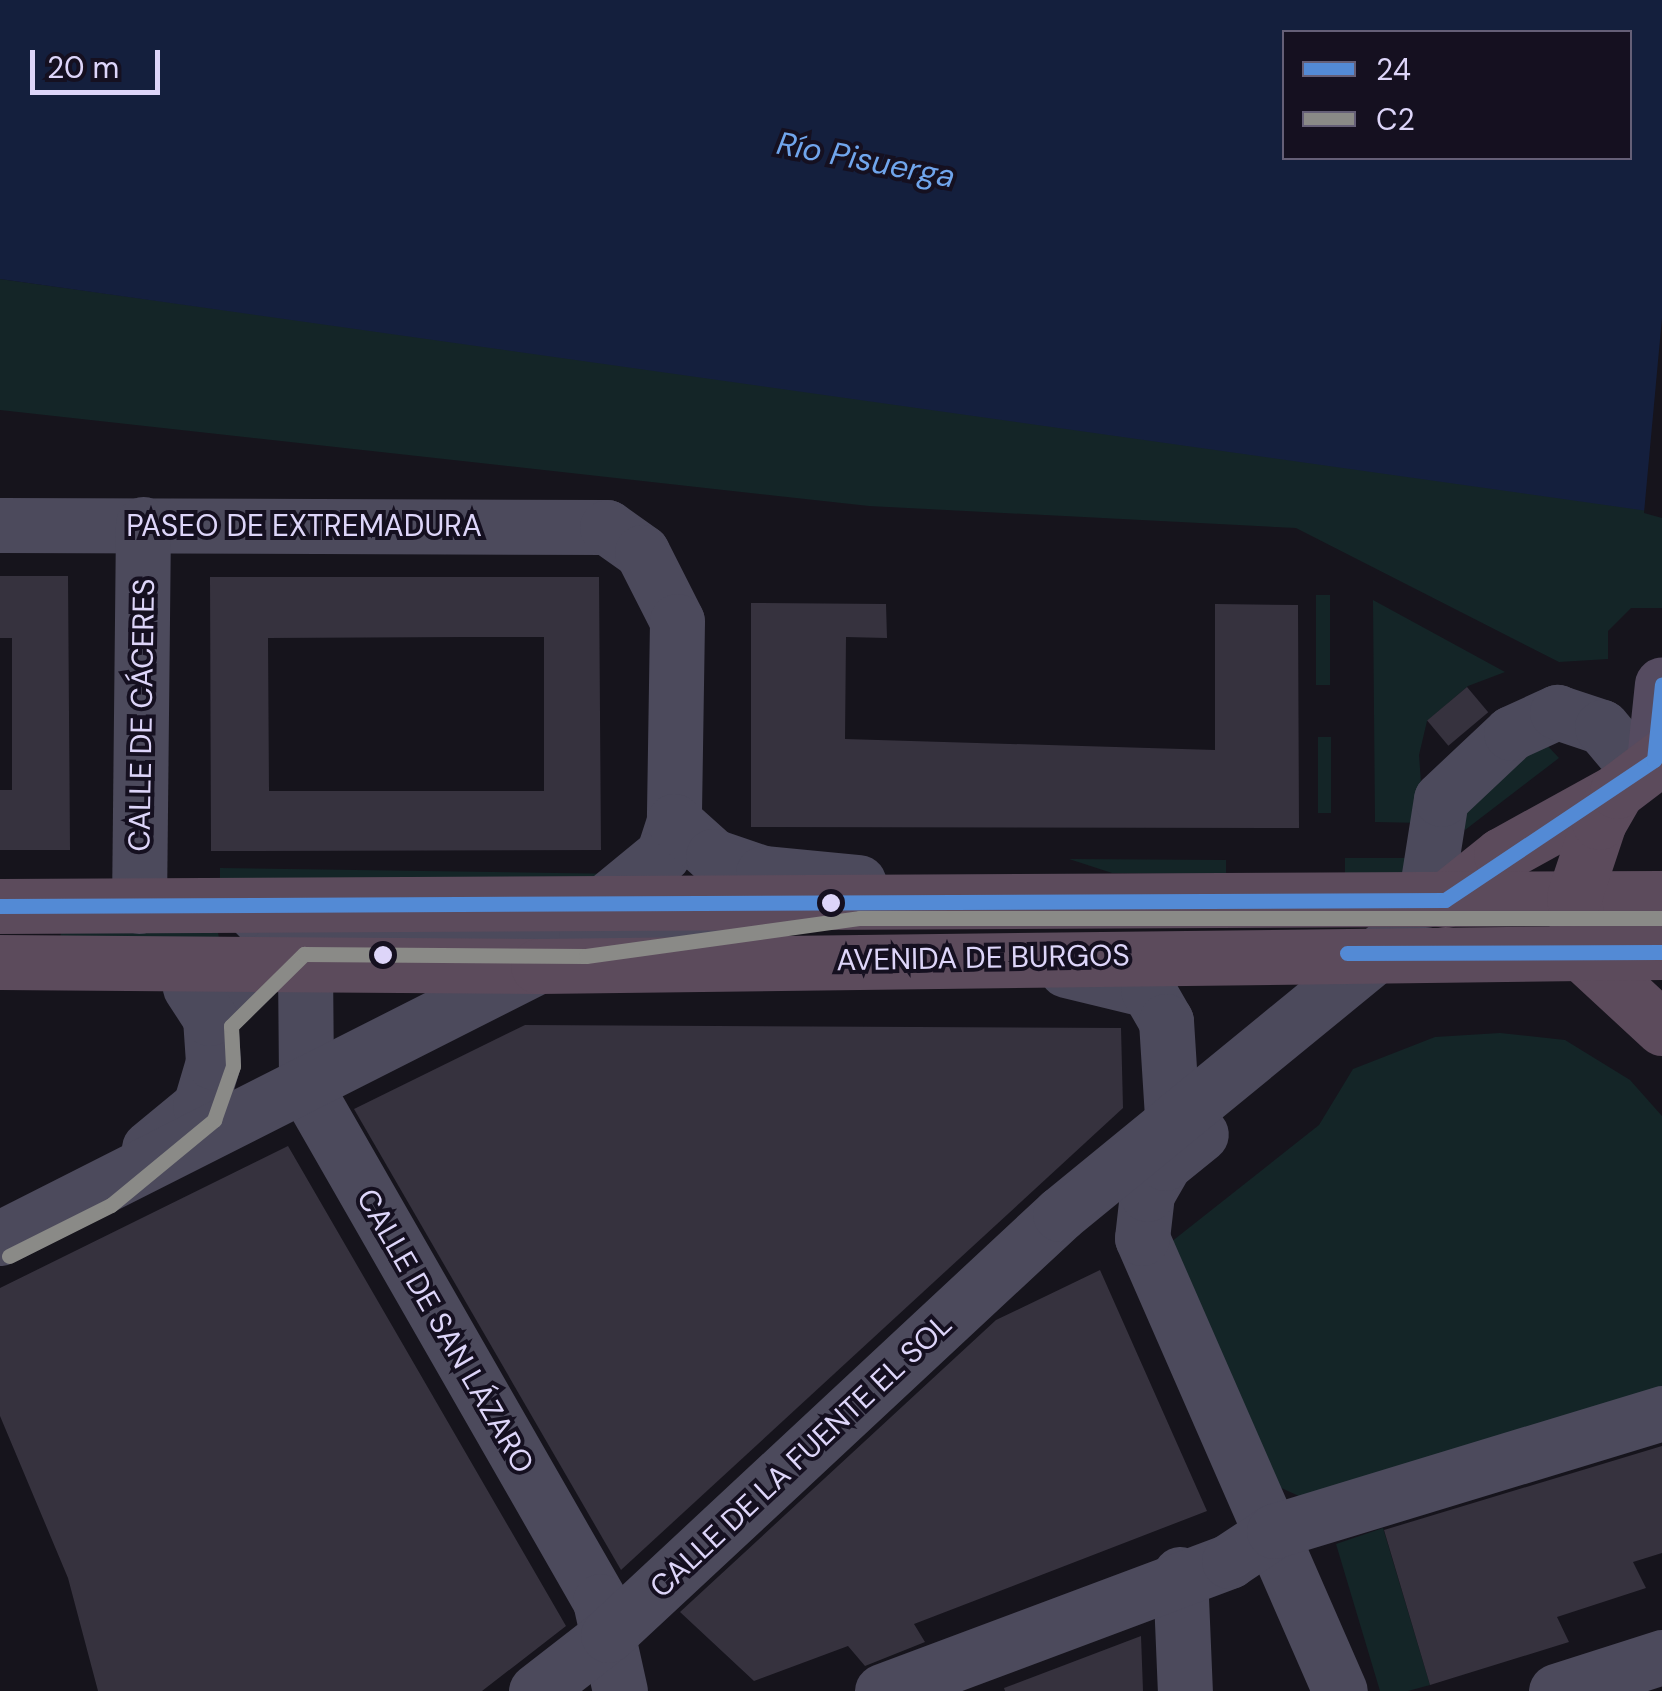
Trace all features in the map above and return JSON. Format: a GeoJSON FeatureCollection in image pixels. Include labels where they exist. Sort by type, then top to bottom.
{"type":"FeatureCollection","features":[{"type":"Feature","properties":{"kind":"highway"},"geometry":{"type":"LineString","coordinates":[[1643,769],[1574,897],[1580,952],[1662,1028]]}},
{"type":"Feature","properties":{"kind":"highway"},"geometry":{"type":"LineString","coordinates":[[1435,900],[1643,769]]}},
{"type":"Feature","properties":{"kind":"highway","name":"AVENIDA DE BURGOS"},"geometry":{"type":"LineString","coordinates":[[0,906],[954,898],[1662,898]]}},
{"type":"Feature","properties":{"kind":"highway","name":"AVENIDA DE BURGOS"},"geometry":{"type":"LineString","coordinates":[[0,962],[175,963],[287,958],[538,966],[1662,952]]}},
{"type":"Feature","properties":{"kind":"main road"},"geometry":{"type":"LineString","coordinates":[[1643,769],[1662,684]]}},
{"type":"Feature","properties":{"kind":"street","name":"CALLE DE CÁCERES"},"geometry":{"type":"LineString","coordinates":[[139,906],[144,524]]}},
{"type":"Feature","properties":{"kind":"street","name":"PASEO DE EXTREMADURA"},"geometry":{"type":"LineString","coordinates":[[0,525],[607,527],[642,552],[677,621],[674,821]]}},
{"type":"Feature","properties":{"kind":"street"},"geometry":{"type":"LineString","coordinates":[[1435,900],[1441,800],[1511,733],[1557,712],[1602,727],[1643,769]]}},
{"type":"Feature","properties":{"kind":"street"},"geometry":{"type":"LineString","coordinates":[[607,900],[664,854],[674,821],[714,856],[763,873],[954,898]]}},
{"type":"Feature","properties":{"kind":"street"},"geometry":{"type":"LineString","coordinates":[[210,1018],[287,958],[296,934],[586,936],[704,927],[800,900]]}},
{"type":"Feature","properties":{"kind":"street","name":"CALLE DE LA FUENTE EL SOL"},"geometry":{"type":"LineString","coordinates":[[536,1691],[608,1635],[1060,1214],[1172,1118],[1380,953],[1435,900]]}},
{"type":"Feature","properties":{"kind":"street"},"geometry":{"type":"LineString","coordinates":[[248,906],[287,958]]}},
{"type":"Feature","properties":{"kind":"street"},"geometry":{"type":"LineString","coordinates":[[1340,1691],[1274,1530],[1142,1238],[1147,1194],[1165,1163],[1434,954]]}},
{"type":"Feature","properties":{"kind":"street","name":"CALLE DE SAN LÁZARO"},"geometry":{"type":"LineString","coordinates":[[287,958],[306,1088],[600,1601],[620,1691]]}},
{"type":"Feature","properties":{"kind":"street"},"geometry":{"type":"LineString","coordinates":[[958,959],[1105,974],[1148,990],[1166,1021],[1172,1118]]}},
{"type":"Feature","properties":{"kind":"street"},"geometry":{"type":"LineString","coordinates":[[100,1188],[200,1106],[213,1062],[210,1018],[175,963]]}},
{"type":"Feature","properties":{"kind":"street"},"geometry":{"type":"LineString","coordinates":[[0,1238],[306,1088],[538,966]]}},
{"type":"Feature","properties":{"kind":"street"},"geometry":{"type":"LineString","coordinates":[[1060,1214],[1113,1222],[1142,1238]]}},
{"type":"Feature","properties":{"kind":"street"},"geometry":{"type":"LineString","coordinates":[[882,1691],[1180,1574],[1229,1561],[1274,1530],[1662,1413]]}},
{"type":"Feature","properties":{"kind":"street"},"geometry":{"type":"LineString","coordinates":[[1180,1574],[1185,1691]]}},
{"type":"Feature","properties":{"kind":"street"},"geometry":{"type":"LineString","coordinates":[[1556,1691],[1662,1657]]}},
{"type":"Feature","properties":{"kind":"shaded area"},"geometry":{"type":"Polygon","coordinates":[[[0,279],[1623,502],[1662,513],[1662,608],[1631,608],[1608,631],[1608,659],[1559,662],[1296,528],[869,506],[0,410],[0,279]]]}},
{"type":"Feature","properties":{"kind":"shaded area"},"geometry":{"type":"Polygon","coordinates":[[[1316,595],[1330,595],[1330,685],[1316,685],[1316,595]]]}},
{"type":"Feature","properties":{"kind":"shaded area"},"geometry":{"type":"Polygon","coordinates":[[[1373,600],[1505,672],[1468,686],[1427,721],[1419,755],[1424,823],[1375,822],[1373,600]]]}},
{"type":"Feature","properties":{"kind":"shaded area"},"geometry":{"type":"Polygon","coordinates":[[[1318,737],[1331,737],[1331,813],[1318,813],[1318,737]]]}},
{"type":"Feature","properties":{"kind":"shaded area"},"geometry":{"type":"Polygon","coordinates":[[[1544,742],[1559,758],[1465,830],[1456,816],[1544,742]]]}},
{"type":"Feature","properties":{"kind":"shaded area"},"geometry":{"type":"Polygon","coordinates":[[[1345,858],[1418,858],[1418,873],[1345,873],[1345,858]]]}},
{"type":"Feature","properties":{"kind":"shaded area"},"geometry":{"type":"Polygon","coordinates":[[[1069,859],[1226,860],[1226,874],[1112,873],[1069,859]]]}},
{"type":"Feature","properties":{"kind":"shaded area"},"geometry":{"type":"Polygon","coordinates":[[[220,868],[624,874],[605,887],[220,883],[220,868]]]}},
{"type":"Feature","properties":{"kind":"shaded area"},"geometry":{"type":"Polygon","coordinates":[[[62,929],[218,932],[219,939],[59,941],[62,929]]]}},
{"type":"Feature","properties":{"kind":"shaded area"},"geometry":{"type":"Polygon","coordinates":[[[1500,1033],[1565,1040],[1630,1080],[1662,1116],[1662,1395],[1301,1497],[1266,1481],[1166,1246],[1319,1125],[1353,1069],[1435,1037],[1500,1033]]]}},
{"type":"Feature","properties":{"kind":"shaded area"},"geometry":{"type":"Polygon","coordinates":[[[1383,1528],[1430,1685],[1408,1691],[1380,1691],[1336,1544],[1383,1528]]]}},
{"type":"Feature","properties":{"kind":"water","name":"Río Pisuerga"},"geometry":{"type":"Polygon","coordinates":[[[0,0],[1662,0],[1662,513],[0,279],[0,0]]]}},
{"type":"Feature","properties":{"kind":"pier"},"geometry":{"type":"Polygon","coordinates":[[[1662,318],[1662,518],[1644,513],[1662,318]]]}},
{"type":"Feature","properties":{"kind":"building"},"geometry":{"type":"Polygon","coordinates":[[[0,576],[68,576],[70,850],[0,850],[0,790],[12,790],[12,638],[0,638],[0,576]]]}},
{"type":"Feature","properties":{"kind":"building"},"geometry":{"type":"Polygon","coordinates":[[[210,577],[599,577],[601,850],[211,851],[210,577]],[[544,637],[268,638],[269,791],[544,791],[544,637]]]}},
{"type":"Feature","properties":{"kind":"building"},"geometry":{"type":"Polygon","coordinates":[[[751,603],[886,604],[887,638],[846,637],[845,739],[1215,750],[1215,604],[1298,605],[1299,828],[751,827],[751,603]]]}},
{"type":"Feature","properties":{"kind":"building"},"geometry":{"type":"Polygon","coordinates":[[[1467,687],[1488,712],[1448,746],[1427,720],[1467,687]]]}},
{"type":"Feature","properties":{"kind":"building"},"geometry":{"type":"Polygon","coordinates":[[[525,1025],[1121,1028],[1123,1108],[621,1570],[354,1109],[525,1025]]]}},
{"type":"Feature","properties":{"kind":"building"},"geometry":{"type":"Polygon","coordinates":[[[288,1146],[566,1626],[482,1691],[98,1691],[68,1578],[0,1416],[0,1288],[288,1146]]]}},
{"type":"Feature","properties":{"kind":"building"},"geometry":{"type":"Polygon","coordinates":[[[1100,1270],[1207,1511],[914,1624],[925,1642],[865,1666],[848,1646],[754,1681],[680,1612],[996,1320],[1100,1270]]]}},
{"type":"Feature","properties":{"kind":"building"},"geometry":{"type":"Polygon","coordinates":[[[1662,1446],[1662,1553],[1633,1562],[1646,1588],[1557,1617],[1569,1642],[1430,1685],[1384,1530],[1662,1446]]]}},
{"type":"Feature","properties":{"kind":"building"},"geometry":{"type":"Polygon","coordinates":[[[1141,1636],[1143,1691],[1005,1691],[1004,1688],[1141,1636]]]}},
{"type":"Feature","properties":{"kind":"transit line","name":"24"},"geometry":{"type":"LineString","coordinates":[[0,906],[1445,900],[1654,760],[1662,684]]}},
{"type":"Feature","properties":{"kind":"transit line","name":"C2"},"geometry":{"type":"LineString","coordinates":[[9,1256],[111,1205],[214,1120],[233,1066],[231,1026],[304,954],[586,956],[860,918],[1662,918]]}},
{"type":"Feature","properties":{"kind":"transit line","name":"24"},"geometry":{"type":"LineString","coordinates":[[1347,953],[1662,952]]}}]}
